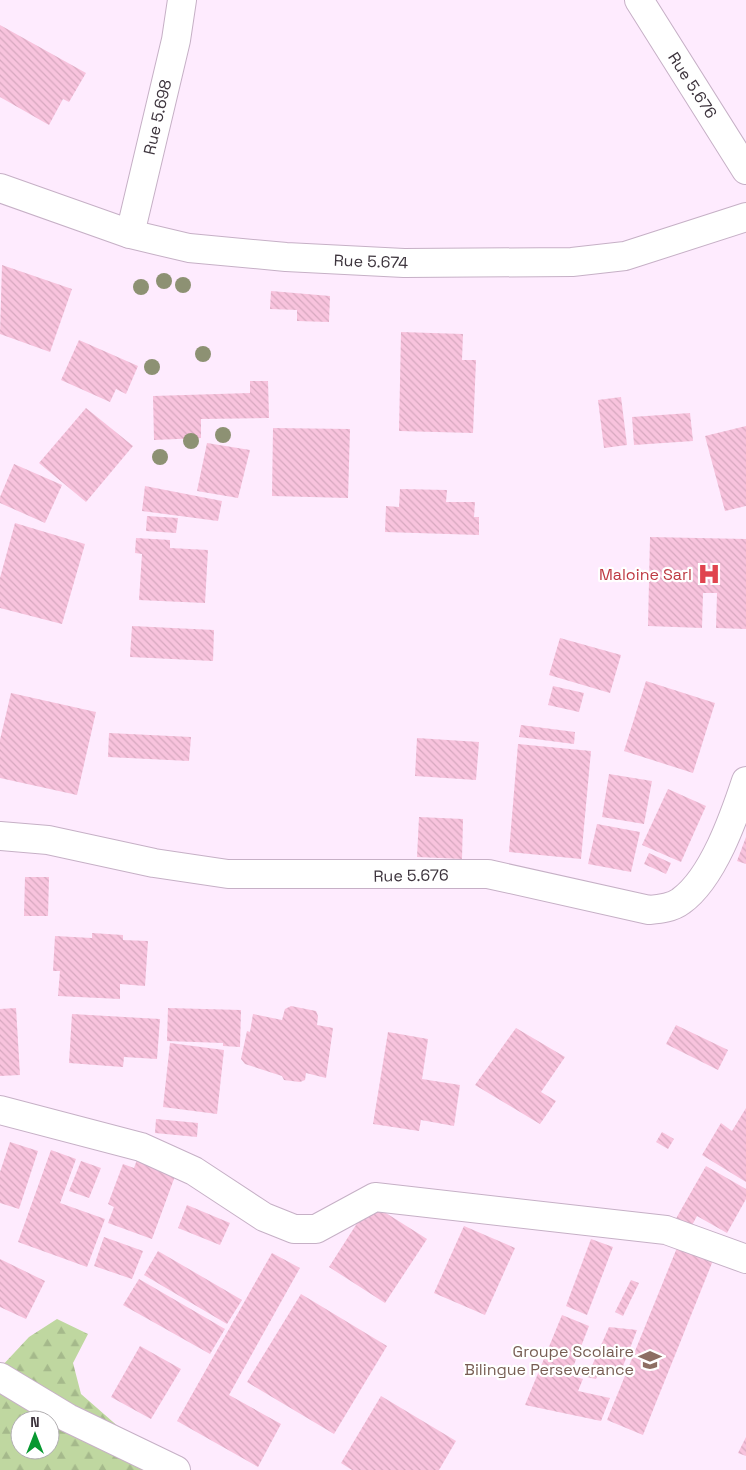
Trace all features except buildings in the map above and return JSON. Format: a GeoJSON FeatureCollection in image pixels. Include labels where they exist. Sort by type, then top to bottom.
{"type":"FeatureCollection","features":[{"type":"Feature","properties":{"kind":"street","name":"Rue 5.698"},"geometry":{"type":"LineString","coordinates":[[130,234],[176,40],[182,0]]}},
{"type":"Feature","properties":{"kind":"street","name":"Rue 5.676"},"geometry":{"type":"LineString","coordinates":[[639,0],[746,170]]}},
{"type":"Feature","properties":{"kind":"street","name":"Rue 5.674"},"geometry":{"type":"LineString","coordinates":[[0,188],[130,234],[189,248],[286,257],[404,263],[572,262],[625,256],[746,217]]}},
{"type":"Feature","properties":{"kind":"street","name":"Rue 5.676"},"geometry":{"type":"LineString","coordinates":[[0,836],[48,840],[154,863],[228,874],[488,874],[542,884],[648,910],[668,908],[681,902],[696,887],[714,860],[746,781]]}},
{"type":"Feature","properties":{"kind":"street"},"geometry":{"type":"LineString","coordinates":[[0,1110],[141,1147],[194,1171],[264,1218],[294,1229],[316,1229],[375,1197],[666,1230],[746,1259]]}},
{"type":"Feature","properties":{"kind":"street"},"geometry":{"type":"LineString","coordinates":[[0,1377],[68,1418],[176,1470]]}},
{"type":"Feature","properties":{"kind":"green space"},"geometry":{"type":"Polygon","coordinates":[[[57,1319],[88,1334],[73,1363],[81,1394],[168,1470],[0,1470],[0,1368],[29,1337],[57,1319]]]}},
{"type":"Feature","properties":{"kind":"place","name":"Maloine Sarl"},"geometry":{"type":"Point","coordinates":[709,574]}},
{"type":"Feature","properties":{"kind":"place","name":"Groupe Scolaire Bilingue Perseverance"},"geometry":{"type":"Point","coordinates":[650,1360]}}]}
